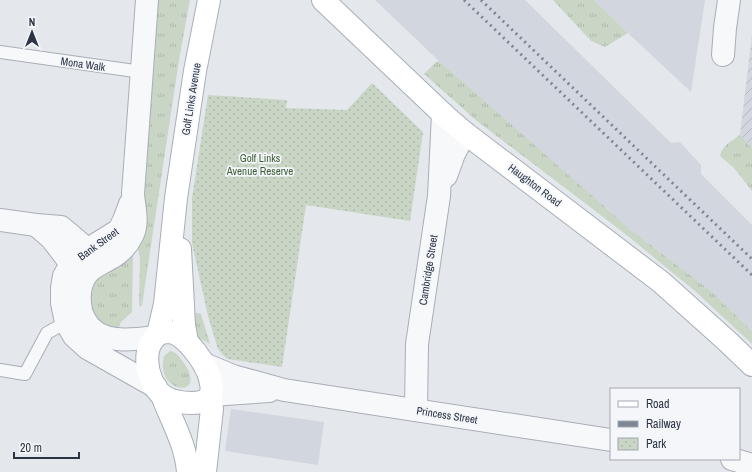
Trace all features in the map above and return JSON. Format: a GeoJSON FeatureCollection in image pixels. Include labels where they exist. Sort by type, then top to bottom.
{"type":"FeatureCollection","features":[{"type":"Feature","properties":{"kind":"street","name":"Bank Street"},"geometry":{"type":"LineString","coordinates":[[147,0],[133,194],[119,230],[84,264],[64,276],[62,303],[74,318],[87,323],[95,331],[106,337],[120,340],[134,340],[156,335]]}},
{"type":"Feature","properties":{"kind":"street","name":"Golf Links Avenue"},"geometry":{"type":"LineString","coordinates":[[156,335],[165,304],[176,198],[195,71],[209,0]]}},
{"type":"Feature","properties":{"kind":"street","name":"Haughton Road"},"geometry":{"type":"LineString","coordinates":[[323,0],[465,133],[661,282],[712,326],[752,364]]}},
{"type":"Feature","properties":{"kind":"street"},"geometry":{"type":"LineString","coordinates":[[723,55],[724,28],[729,0]]}},
{"type":"Feature","properties":{"kind":"street","name":"Cambridge Street"},"geometry":{"type":"LineString","coordinates":[[407,409],[439,196],[443,114]]}},
{"type":"Feature","properties":{"kind":"street","name":"Cambridge Street"},"geometry":{"type":"LineString","coordinates":[[439,196],[454,154],[465,133]]}},
{"type":"Feature","properties":{"kind":"street","name":"Golf Links Avenue"},"geometry":{"type":"LineString","coordinates":[[176,198],[184,325],[187,342]]}},
{"type":"Feature","properties":{"kind":"street"},"geometry":{"type":"LineString","coordinates":[[0,220],[61,227],[81,244],[84,264]]}},
{"type":"Feature","properties":{"kind":"street","name":"Bank Street"},"geometry":{"type":"LineString","coordinates":[[74,318],[74,336],[87,348],[159,391]]}},
{"type":"Feature","properties":{"kind":"street"},"geometry":{"type":"LineString","coordinates":[[188,472],[188,465],[178,430],[150,375],[147,366],[149,350],[156,335],[164,332],[174,333],[187,342],[204,364],[210,377],[212,386],[212,409],[205,472]]}},
{"type":"Feature","properties":{"kind":"street","name":"Princess Street"},"geometry":{"type":"LineString","coordinates":[[204,364],[233,376],[284,390],[610,440]]}},
{"type":"Feature","properties":{"kind":"street","name":"Princess Street"},"geometry":{"type":"LineString","coordinates":[[211,396],[284,390]]}},
{"type":"Feature","properties":{"kind":"street"},"geometry":{"type":"LineString","coordinates":[[159,391],[172,400],[189,403],[206,401],[211,396]]}},
{"type":"Feature","properties":{"kind":"street"},"geometry":{"type":"LineString","coordinates":[[740,456],[752,456]]}},
{"type":"Feature","properties":{"kind":"street"},"geometry":{"type":"LineString","coordinates":[[735,460],[752,465]]}},
{"type":"Feature","properties":{"kind":"lane","name":"Mona Walk"},"geometry":{"type":"LineString","coordinates":[[0,52],[142,72]]}},
{"type":"Feature","properties":{"kind":"lane"},"geometry":{"type":"LineString","coordinates":[[0,370],[25,374],[47,333],[74,318]]}},
{"type":"Feature","properties":{"kind":"shaded area"},"geometry":{"type":"Polygon","coordinates":[[[375,0],[525,0],[671,143],[680,142],[701,165],[701,174],[752,225],[752,331],[711,291],[631,230],[500,116],[375,0]]]}},
{"type":"Feature","properties":{"kind":"shaded area"},"geometry":{"type":"Polygon","coordinates":[[[594,0],[705,0],[691,92],[628,33],[594,0]]]}},
{"type":"Feature","properties":{"kind":"shaded area"},"geometry":{"type":"Polygon","coordinates":[[[752,35],[752,148],[740,135],[752,35]]]}},
{"type":"Feature","properties":{"kind":"shaded area"},"geometry":{"type":"Polygon","coordinates":[[[231,409],[324,422],[318,465],[225,451],[231,409]]]}},
{"type":"Feature","properties":{"kind":"green space"},"geometry":{"type":"Polygon","coordinates":[[[158,0],[190,0],[179,60],[142,305],[140,307],[140,256],[136,248],[158,0]]]}},
{"type":"Feature","properties":{"kind":"green space"},"geometry":{"type":"Polygon","coordinates":[[[553,0],[594,0],[628,33],[605,47],[591,41],[553,0]]]}},
{"type":"Feature","properties":{"kind":"green space"},"geometry":{"type":"Polygon","coordinates":[[[439,61],[631,230],[711,291],[752,331],[752,344],[695,291],[624,233],[477,121],[424,74],[436,62],[439,61]]]}},
{"type":"Feature","properties":{"kind":"green space","name":"Golf Links Avenue Reserve"},"geometry":{"type":"Polygon","coordinates":[[[372,83],[423,132],[410,221],[306,205],[282,367],[228,359],[218,349],[208,316],[192,243],[192,198],[208,95],[287,100],[286,108],[347,110],[372,83]]]}},
{"type":"Feature","properties":{"kind":"green space"},"geometry":{"type":"Polygon","coordinates":[[[740,135],[752,148],[752,191],[734,168],[720,156],[725,147],[740,135]]]}},
{"type":"Feature","properties":{"kind":"green space"},"geometry":{"type":"Polygon","coordinates":[[[132,253],[132,312],[121,322],[118,330],[98,323],[87,300],[97,277],[132,253]]]}},
{"type":"Feature","properties":{"kind":"green space"},"geometry":{"type":"Polygon","coordinates":[[[192,313],[201,314],[210,344],[194,335],[192,313]]]}},
{"type":"Feature","properties":{"kind":"green space"},"geometry":{"type":"Polygon","coordinates":[[[170,351],[180,357],[190,375],[190,383],[186,387],[180,388],[173,385],[166,378],[163,369],[164,356],[170,351]]]}},
{"type":"Feature","properties":{"kind":"railway"},"geometry":{"type":"LineString","coordinates":[[464,0],[752,275]]}},
{"type":"Feature","properties":{"kind":"railway"},"geometry":{"type":"LineString","coordinates":[[481,0],[752,259]]}}]}
